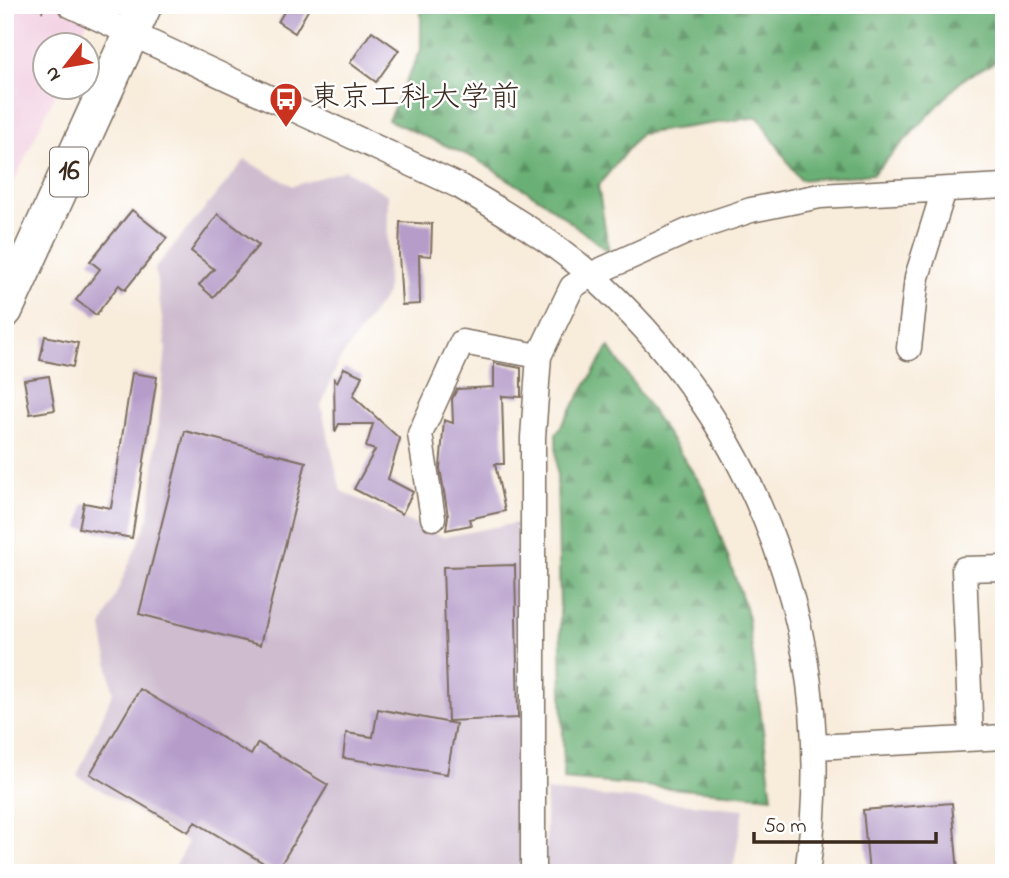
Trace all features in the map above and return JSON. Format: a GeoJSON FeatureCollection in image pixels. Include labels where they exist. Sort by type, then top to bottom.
{"type":"FeatureCollection","features":[{"type":"Feature","properties":{"kind":"highway","name":"16"},"geometry":{"type":"LineString","coordinates":[[5,310],[138,20]]}},
{"type":"Feature","properties":{"kind":"street"},"geometry":{"type":"LineString","coordinates":[[74,7],[138,20],[459,186],[519,221],[590,275],[665,351],[722,431],[760,505],[789,585],[801,632],[816,747],[807,873]]}},
{"type":"Feature","properties":{"kind":"street"},"geometry":{"type":"LineString","coordinates":[[533,873],[534,437],[539,356],[572,287],[590,275],[688,231],[751,210],[820,195],[1004,186]]}},
{"type":"Feature","properties":{"kind":"street"},"geometry":{"type":"LineString","coordinates":[[909,348],[916,277],[944,190]]}},
{"type":"Feature","properties":{"kind":"street"},"geometry":{"type":"LineString","coordinates":[[433,518],[419,434],[462,342],[539,356]]}},
{"type":"Feature","properties":{"kind":"street"},"geometry":{"type":"LineString","coordinates":[[971,738],[964,569],[1004,568]]}},
{"type":"Feature","properties":{"kind":"street"},"geometry":{"type":"LineString","coordinates":[[816,747],[1004,737]]}},
{"type":"Feature","properties":{"kind":"shaded area"},"geometry":{"type":"Polygon","coordinates":[[[5,5],[94,5],[83,32],[32,32],[32,102],[51,102],[5,201],[5,5]]]}},
{"type":"Feature","properties":{"kind":"shaded area"},"geometry":{"type":"Polygon","coordinates":[[[245,160],[293,186],[345,170],[388,195],[387,293],[339,361],[321,406],[341,491],[443,537],[516,523],[526,727],[521,873],[171,873],[188,842],[77,776],[113,692],[102,627],[149,517],[166,348],[155,268],[245,160]]]}},
{"type":"Feature","properties":{"kind":"shaded area"},"geometry":{"type":"Polygon","coordinates":[[[546,791],[744,809],[732,873],[546,873],[546,791]]]}},
{"type":"Feature","properties":{"kind":"green space"},"geometry":{"type":"Polygon","coordinates":[[[421,5],[1004,5],[1004,57],[962,80],[873,174],[800,180],[758,117],[640,134],[598,186],[609,252],[543,201],[474,158],[388,120],[421,50],[421,5]]]}},
{"type":"Feature","properties":{"kind":"green space"},"geometry":{"type":"Polygon","coordinates":[[[609,347],[704,489],[747,612],[772,797],[564,779],[556,434],[609,347]]]}},
{"type":"Feature","properties":{"kind":"building"},"geometry":{"type":"Polygon","coordinates":[[[288,5],[311,5],[295,33],[278,22],[288,5]]]}},
{"type":"Feature","properties":{"kind":"building"},"geometry":{"type":"Polygon","coordinates":[[[372,31],[399,50],[376,82],[350,63],[372,31]]]}},
{"type":"Feature","properties":{"kind":"building"},"geometry":{"type":"Polygon","coordinates":[[[132,210],[167,238],[125,290],[119,285],[96,315],[76,300],[100,269],[90,261],[132,210]]]}},
{"type":"Feature","properties":{"kind":"building"},"geometry":{"type":"Polygon","coordinates":[[[218,214],[259,245],[213,297],[199,285],[214,269],[191,251],[218,214]]]}},
{"type":"Feature","properties":{"kind":"building"},"geometry":{"type":"Polygon","coordinates":[[[400,222],[432,224],[431,256],[419,255],[420,304],[402,305],[400,222]]]}},
{"type":"Feature","properties":{"kind":"building"},"geometry":{"type":"Polygon","coordinates":[[[45,336],[78,343],[73,367],[40,360],[45,336]]]}},
{"type":"Feature","properties":{"kind":"building"},"geometry":{"type":"Polygon","coordinates":[[[494,363],[521,368],[521,397],[502,396],[504,464],[495,464],[505,511],[469,519],[471,525],[446,530],[448,516],[440,468],[444,420],[453,423],[452,399],[457,389],[494,387],[494,363]]]}},
{"type":"Feature","properties":{"kind":"building"},"geometry":{"type":"Polygon","coordinates":[[[344,368],[362,376],[353,396],[400,439],[388,479],[413,492],[402,514],[354,489],[375,450],[366,447],[373,424],[339,424],[335,432],[334,379],[337,382],[344,368]]]}},
{"type":"Feature","properties":{"kind":"building"},"geometry":{"type":"Polygon","coordinates":[[[132,373],[157,377],[132,538],[79,528],[84,503],[111,508],[132,373]]]}},
{"type":"Feature","properties":{"kind":"building"},"geometry":{"type":"Polygon","coordinates":[[[49,376],[55,410],[30,414],[24,380],[49,376]]]}},
{"type":"Feature","properties":{"kind":"building"},"geometry":{"type":"Polygon","coordinates":[[[185,431],[306,462],[260,645],[139,614],[185,431]]]}},
{"type":"Feature","properties":{"kind":"building"},"geometry":{"type":"Polygon","coordinates":[[[515,565],[518,718],[448,721],[443,567],[515,565]]]}},
{"type":"Feature","properties":{"kind":"building"},"geometry":{"type":"Polygon","coordinates":[[[140,689],[251,755],[258,743],[328,785],[277,871],[195,822],[188,832],[90,774],[140,689]]]}},
{"type":"Feature","properties":{"kind":"building"},"geometry":{"type":"Polygon","coordinates":[[[378,709],[456,724],[447,774],[343,758],[346,733],[373,737],[378,709]]]}},
{"type":"Feature","properties":{"kind":"building"},"geometry":{"type":"Polygon","coordinates":[[[952,803],[958,873],[869,873],[863,810],[952,803]]]}},
{"type":"Feature","properties":{"kind":"place","name":"東京工科大学前"},"geometry":{"type":"Point","coordinates":[286,129]}}]}
